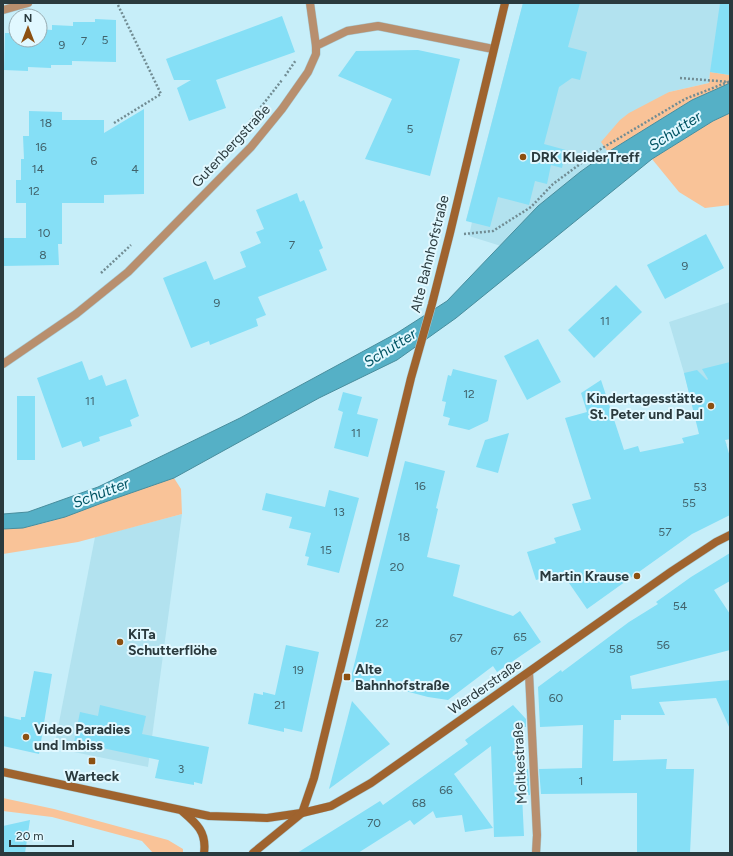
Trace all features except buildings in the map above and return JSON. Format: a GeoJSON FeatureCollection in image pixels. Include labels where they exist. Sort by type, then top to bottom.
{"type":"FeatureCollection","features":[{"type":"Feature","properties":{"kind":"street"},"geometry":{"type":"LineString","coordinates":[[3,10],[28,3]]}},
{"type":"Feature","properties":{"kind":"street"},"geometry":{"type":"LineString","coordinates":[[310,3],[316,50],[347,31],[378,26],[493,49]]}},
{"type":"Feature","properties":{"kind":"street","name":"Alte Bahnhofstraße"},"geometry":{"type":"LineString","coordinates":[[302,813],[314,778],[419,350],[450,233],[505,3]]}},
{"type":"Feature","properties":{"kind":"street","name":"Gutenbergstraße"},"geometry":{"type":"LineString","coordinates":[[3,364],[76,314],[128,272],[251,148],[282,110],[308,72],[316,50]]}},
{"type":"Feature","properties":{"kind":"street","name":"Werderstraße"},"geometry":{"type":"LineString","coordinates":[[253,853],[302,813],[331,806],[371,783],[672,571],[716,542],[730,535]]}},
{"type":"Feature","properties":{"kind":"street","name":"Moltkestraße"},"geometry":{"type":"LineString","coordinates":[[529,673],[536,853]]}},
{"type":"Feature","properties":{"kind":"street"},"geometry":{"type":"LineString","coordinates":[[3,772],[209,816],[267,818],[302,813]]}},
{"type":"Feature","properties":{"kind":"street"},"geometry":{"type":"LineString","coordinates":[[181,811],[197,824],[203,835],[205,847],[204,853]]}},
{"type":"Feature","properties":{"kind":"path"},"geometry":{"type":"LineString","coordinates":[[114,123],[161,94],[116,3]]}},
{"type":"Feature","properties":{"kind":"path"},"geometry":{"type":"LineString","coordinates":[[236,140],[283,80],[296,60],[316,50]]}},
{"type":"Feature","properties":{"kind":"path"},"geometry":{"type":"LineString","coordinates":[[680,78],[729,82]]}},
{"type":"Feature","properties":{"kind":"path"},"geometry":{"type":"LineString","coordinates":[[450,233],[467,235],[493,230],[531,208],[554,184],[599,150],[685,99],[729,82]]}},
{"type":"Feature","properties":{"kind":"path"},"geometry":{"type":"LineString","coordinates":[[98,276],[132,245]]}},
{"type":"Feature","properties":{"kind":"shaded area"},"geometry":{"type":"Polygon","coordinates":[[[523,3],[730,3],[730,75],[710,72],[709,83],[669,92],[602,142],[608,152],[580,172],[538,206],[501,246],[469,236],[472,222],[466,220],[523,3]]]}},
{"type":"Feature","properties":{"kind":"shaded area"},"geometry":{"type":"Polygon","coordinates":[[[710,72],[730,75],[730,83],[692,100],[608,152],[601,142],[620,120],[629,113],[669,92],[709,83],[710,72]]]}},
{"type":"Feature","properties":{"kind":"shaded area"},"geometry":{"type":"Polygon","coordinates":[[[730,113],[730,205],[705,208],[679,192],[652,159],[713,121],[730,113]]]}},
{"type":"Feature","properties":{"kind":"shaded area","name":"Kindertagesstätte St. Peter und Paul"},"geometry":{"type":"Polygon","coordinates":[[[730,302],[730,439],[725,440],[727,445],[704,451],[669,322],[730,302]]]}},
{"type":"Feature","properties":{"kind":"shaded area"},"geometry":{"type":"Polygon","coordinates":[[[174,478],[181,489],[182,514],[78,542],[3,554],[3,529],[41,524],[174,478]]]}},
{"type":"Feature","properties":{"kind":"shaded area","name":"KiTa Schutterflöhe"},"geometry":{"type":"Polygon","coordinates":[[[182,514],[148,767],[54,748],[95,537],[182,514]]]}},
{"type":"Feature","properties":{"kind":"shaded area"},"geometry":{"type":"Polygon","coordinates":[[[3,798],[54,809],[168,840],[183,849],[183,853],[153,853],[142,841],[52,817],[3,811],[3,798]]]}},
{"type":"Feature","properties":{"kind":"water","name":"Schutter"},"geometry":{"type":"Polygon","coordinates":[[[730,83],[730,113],[713,121],[652,159],[456,318],[397,360],[319,398],[174,478],[65,517],[23,528],[3,529],[3,514],[28,512],[98,487],[240,418],[397,333],[447,301],[538,206],[580,172],[608,152],[692,100],[730,83]]]}},
{"type":"Feature","properties":{"kind":"place","name":"DRK KleiderTreff"},"geometry":{"type":"Point","coordinates":[523,157]}},
{"type":"Feature","properties":{"kind":"place","name":"Kindertagesstätte St. Peter und Paul"},"geometry":{"type":"Point","coordinates":[711,406]}},
{"type":"Feature","properties":{"kind":"place","name":"Martin Krause"},"geometry":{"type":"Point","coordinates":[637,576]}},
{"type":"Feature","properties":{"kind":"place","name":"KiTa Schutterflöhe"},"geometry":{"type":"Point","coordinates":[120,642]}},
{"type":"Feature","properties":{"kind":"place","name":"Alte Bahnhofstraße"},"geometry":{"type":"Point","coordinates":[347,677]}},
{"type":"Feature","properties":{"kind":"place","name":"Video Paradies und Imbiss"},"geometry":{"type":"Point","coordinates":[26,737]}},
{"type":"Feature","properties":{"kind":"place","name":"Warteck"},"geometry":{"type":"Point","coordinates":[92,761]}}]}
